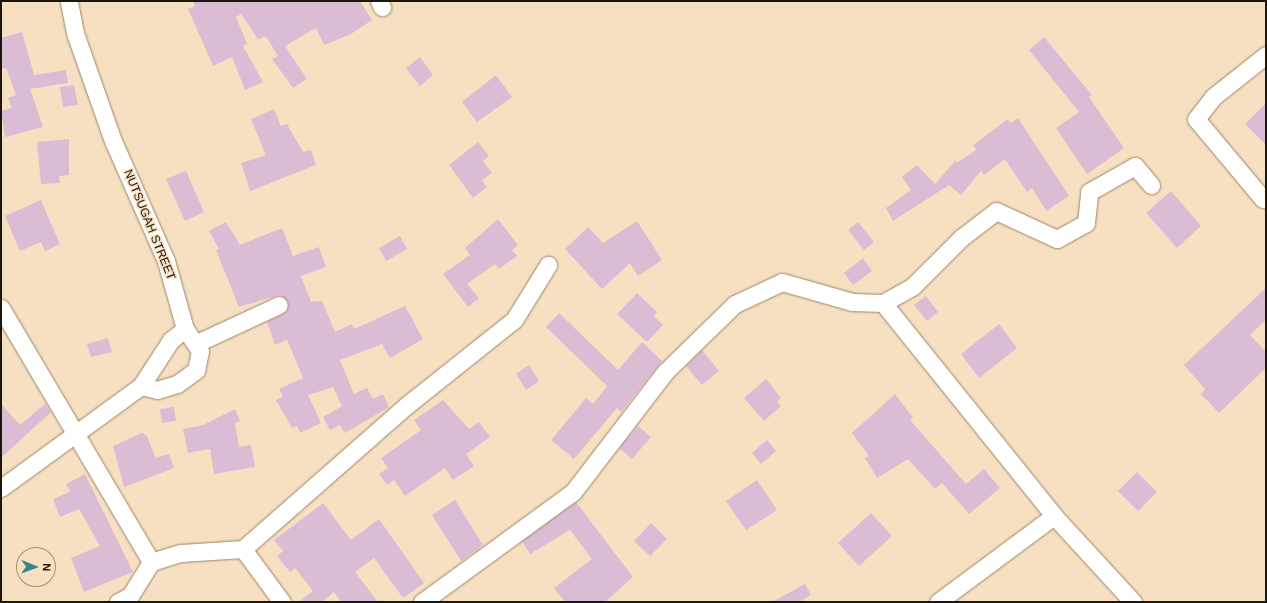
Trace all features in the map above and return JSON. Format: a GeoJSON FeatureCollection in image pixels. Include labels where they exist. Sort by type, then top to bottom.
{"type":"FeatureCollection","features":[{"type":"Feature","properties":{"kind":"street","name":"NUTSUGAH STREET"},"geometry":{"type":"LineString","coordinates":[[69,1],[75,33],[113,141],[166,262],[186,329]]}},
{"type":"Feature","properties":{"kind":"street"},"geometry":{"type":"LineString","coordinates":[[1265,200],[1196,119],[1213,97],[1266,55]]}},
{"type":"Feature","properties":{"kind":"street"},"geometry":{"type":"LineString","coordinates":[[422,602],[573,492],[665,372],[734,304],[782,282],[852,302],[883,303],[912,287],[961,238],[996,211],[1057,239],[1086,223],[1089,192],[1135,166],[1151,185]]}},
{"type":"Feature","properties":{"kind":"street"},"geometry":{"type":"LineString","coordinates":[[118,602],[130,596],[151,562],[181,553],[242,549],[407,406],[514,320],[548,264]]}},
{"type":"Feature","properties":{"kind":"street"},"geometry":{"type":"LineString","coordinates":[[883,303],[1054,516],[1133,602]]}},
{"type":"Feature","properties":{"kind":"street"},"geometry":{"type":"LineString","coordinates":[[197,343],[279,305]]}},
{"type":"Feature","properties":{"kind":"street"},"geometry":{"type":"LineString","coordinates":[[1,308],[76,431],[151,562]]}},
{"type":"Feature","properties":{"kind":"street"},"geometry":{"type":"LineString","coordinates":[[1,488],[76,431],[141,386],[171,340],[186,329],[197,343],[200,351],[196,370],[177,384],[157,390],[141,386]]}},
{"type":"Feature","properties":{"kind":"street"},"geometry":{"type":"LineString","coordinates":[[938,602],[1054,516]]}},
{"type":"Feature","properties":{"kind":"street"},"geometry":{"type":"LineString","coordinates":[[242,549],[282,602]]}},
{"type":"Feature","properties":{"kind":"building"},"geometry":{"type":"Polygon","coordinates":[[[193,1],[360,1],[372,20],[351,34],[324,45],[316,28],[285,46],[307,79],[293,88],[272,59],[278,56],[266,36],[258,39],[241,14],[236,17],[247,44],[243,46],[263,82],[245,90],[232,57],[213,66],[188,9],[195,6],[193,1]]]}},
{"type":"Feature","properties":{"kind":"building"},"geometry":{"type":"Polygon","coordinates":[[[22,32],[34,75],[66,70],[68,83],[30,89],[43,127],[5,137],[1,111],[12,108],[8,98],[16,95],[6,68],[1,69],[1,38],[22,32]]]}},
{"type":"Feature","properties":{"kind":"building"},"geometry":{"type":"Polygon","coordinates":[[[1044,37],[1092,95],[1089,97],[1124,148],[1087,174],[1056,128],[1079,112],[1029,50],[1044,37]]]}},
{"type":"Feature","properties":{"kind":"building"},"geometry":{"type":"Polygon","coordinates":[[[420,57],[433,75],[420,86],[406,68],[420,57]]]}},
{"type":"Feature","properties":{"kind":"building"},"geometry":{"type":"Polygon","coordinates":[[[496,75],[512,97],[477,122],[462,102],[496,75]]]}},
{"type":"Feature","properties":{"kind":"building"},"geometry":{"type":"Polygon","coordinates":[[[74,85],[78,105],[63,107],[60,87],[74,85]]]}},
{"type":"Feature","properties":{"kind":"building"},"geometry":{"type":"Polygon","coordinates":[[[1266,103],[1266,145],[1245,124],[1266,103]]]}},
{"type":"Feature","properties":{"kind":"building"},"geometry":{"type":"Polygon","coordinates":[[[274,109],[281,126],[287,124],[303,152],[311,150],[316,165],[250,191],[241,163],[264,156],[265,153],[251,119],[274,109]]]}},
{"type":"Feature","properties":{"kind":"building"},"geometry":{"type":"Polygon","coordinates":[[[1018,118],[1069,196],[1046,211],[1032,188],[1027,192],[1005,159],[984,175],[981,171],[961,195],[949,185],[893,221],[886,208],[911,190],[902,177],[917,165],[935,184],[955,161],[957,163],[976,150],[973,145],[1008,119],[1011,123],[1018,118]]]}},
{"type":"Feature","properties":{"kind":"building"},"geometry":{"type":"Polygon","coordinates":[[[69,139],[69,175],[59,176],[60,183],[41,184],[37,142],[69,139]]]}},
{"type":"Feature","properties":{"kind":"building"},"geometry":{"type":"Polygon","coordinates":[[[478,142],[489,156],[483,161],[492,173],[482,180],[487,187],[473,198],[449,165],[478,142]]]}},
{"type":"Feature","properties":{"kind":"building"},"geometry":{"type":"Polygon","coordinates":[[[186,171],[204,212],[185,221],[166,179],[186,171]]]}},
{"type":"Feature","properties":{"kind":"building"},"geometry":{"type":"Polygon","coordinates":[[[1171,191],[1201,226],[1177,248],[1146,213],[1171,191]]]}},
{"type":"Feature","properties":{"kind":"building"},"geometry":{"type":"Polygon","coordinates":[[[41,200],[60,244],[45,251],[41,242],[20,251],[5,216],[41,200]]]}},
{"type":"Feature","properties":{"kind":"building"},"geometry":{"type":"Polygon","coordinates":[[[498,219],[518,245],[512,250],[517,256],[499,269],[495,264],[467,284],[479,298],[468,307],[443,274],[470,255],[465,248],[498,219]]]}},
{"type":"Feature","properties":{"kind":"building"},"geometry":{"type":"Polygon","coordinates":[[[637,221],[662,260],[638,276],[630,263],[602,289],[565,249],[588,227],[603,243],[637,221]]]}},
{"type":"Feature","properties":{"kind":"building"},"geometry":{"type":"Polygon","coordinates":[[[226,222],[240,245],[282,228],[293,256],[319,247],[326,267],[301,276],[311,302],[322,301],[335,332],[352,324],[354,329],[405,306],[423,339],[390,358],[382,344],[340,360],[354,394],[367,388],[373,399],[383,394],[389,407],[345,433],[340,425],[330,430],[323,417],[342,406],[333,387],[308,395],[321,423],[300,433],[297,426],[292,428],[276,400],[283,397],[279,389],[303,378],[287,340],[275,345],[267,322],[287,311],[288,301],[280,295],[239,307],[216,250],[219,249],[209,231],[226,222]]]}},
{"type":"Feature","properties":{"kind":"building"},"geometry":{"type":"Polygon","coordinates":[[[858,222],[874,242],[864,250],[848,230],[858,222]]]}},
{"type":"Feature","properties":{"kind":"building"},"geometry":{"type":"Polygon","coordinates":[[[400,236],[407,249],[386,261],[379,248],[400,236]]]}},
{"type":"Feature","properties":{"kind":"building"},"geometry":{"type":"Polygon","coordinates":[[[863,258],[872,271],[853,285],[844,273],[863,258]]]}},
{"type":"Feature","properties":{"kind":"building"},"geometry":{"type":"Polygon","coordinates":[[[1266,288],[1266,320],[1250,335],[1266,352],[1266,368],[1219,413],[1201,394],[1205,389],[1184,365],[1266,288]]]}},
{"type":"Feature","properties":{"kind":"building"},"geometry":{"type":"Polygon","coordinates":[[[637,293],[657,312],[654,316],[663,325],[647,342],[617,314],[637,293]]]}},
{"type":"Feature","properties":{"kind":"building"},"geometry":{"type":"Polygon","coordinates":[[[926,296],[938,312],[927,321],[914,305],[926,296]]]}},
{"type":"Feature","properties":{"kind":"building"},"geometry":{"type":"Polygon","coordinates":[[[559,313],[618,370],[642,342],[662,361],[621,412],[617,408],[574,459],[551,440],[586,398],[593,404],[607,386],[546,327],[559,313]]]}},
{"type":"Feature","properties":{"kind":"building"},"geometry":{"type":"Polygon","coordinates":[[[999,324],[1017,348],[979,378],[961,354],[999,324]]]}},
{"type":"Feature","properties":{"kind":"building"},"geometry":{"type":"Polygon","coordinates":[[[108,338],[112,352],[91,357],[87,344],[108,338]]]}},
{"type":"Feature","properties":{"kind":"building"},"geometry":{"type":"Polygon","coordinates":[[[702,350],[719,371],[702,385],[686,366],[702,350]]]}},
{"type":"Feature","properties":{"kind":"building"},"geometry":{"type":"Polygon","coordinates":[[[529,365],[539,381],[526,390],[516,374],[529,365]]]}},
{"type":"Feature","properties":{"kind":"building"},"geometry":{"type":"Polygon","coordinates":[[[766,379],[781,398],[777,402],[781,406],[764,421],[744,398],[766,379]]]}},
{"type":"Feature","properties":{"kind":"building"},"geometry":{"type":"Polygon","coordinates":[[[895,394],[913,418],[910,420],[966,484],[984,469],[1000,488],[969,514],[942,483],[935,489],[908,459],[877,478],[865,458],[869,456],[852,433],[895,394]]]}},
{"type":"Feature","properties":{"kind":"building"},"geometry":{"type":"Polygon","coordinates":[[[443,400],[469,429],[479,422],[490,437],[466,454],[474,466],[453,480],[445,468],[405,496],[394,480],[387,485],[379,474],[388,468],[381,458],[421,430],[414,420],[443,400]]]}},
{"type":"Feature","properties":{"kind":"building"},"geometry":{"type":"Polygon","coordinates":[[[1,404],[20,425],[45,404],[51,412],[1,458],[1,404]]]}},
{"type":"Feature","properties":{"kind":"building"},"geometry":{"type":"Polygon","coordinates":[[[174,407],[176,421],[162,423],[160,409],[174,407]]]}},
{"type":"Feature","properties":{"kind":"building"},"geometry":{"type":"Polygon","coordinates":[[[235,409],[240,421],[235,423],[239,447],[251,445],[255,467],[214,474],[210,449],[188,453],[183,429],[203,425],[235,409]]]}},
{"type":"Feature","properties":{"kind":"building"},"geometry":{"type":"Polygon","coordinates":[[[638,426],[651,437],[632,459],[619,448],[638,426]]]}},
{"type":"Feature","properties":{"kind":"building"},"geometry":{"type":"Polygon","coordinates":[[[142,433],[147,436],[156,458],[169,454],[174,468],[124,487],[113,446],[142,433]]]}},
{"type":"Feature","properties":{"kind":"building"},"geometry":{"type":"Polygon","coordinates":[[[767,440],[776,451],[761,464],[752,453],[767,440]]]}},
{"type":"Feature","properties":{"kind":"building"},"geometry":{"type":"Polygon","coordinates":[[[1137,472],[1157,492],[1138,511],[1118,491],[1137,472]]]}},
{"type":"Feature","properties":{"kind":"building"},"geometry":{"type":"Polygon","coordinates":[[[85,474],[133,572],[84,592],[71,558],[100,546],[79,509],[60,517],[53,499],[70,492],[66,484],[85,474]]]}},
{"type":"Feature","properties":{"kind":"building"},"geometry":{"type":"Polygon","coordinates":[[[757,480],[777,510],[746,530],[726,501],[757,480]]]}},
{"type":"Feature","properties":{"kind":"building"},"geometry":{"type":"Polygon","coordinates":[[[455,500],[483,545],[461,561],[432,515],[455,500]]]}},
{"type":"Feature","properties":{"kind":"building"},"geometry":{"type":"Polygon","coordinates":[[[576,502],[633,577],[605,602],[565,602],[554,588],[592,559],[570,530],[530,554],[522,541],[576,502]]]}},
{"type":"Feature","properties":{"kind":"building"},"geometry":{"type":"Polygon","coordinates":[[[323,503],[351,540],[379,519],[424,583],[403,598],[374,558],[355,572],[378,602],[341,602],[334,592],[322,602],[299,602],[313,591],[295,568],[290,572],[277,556],[283,551],[274,540],[323,503]]]}},
{"type":"Feature","properties":{"kind":"building"},"geometry":{"type":"Polygon","coordinates":[[[871,513],[892,536],[859,566],[838,543],[871,513]]]}},
{"type":"Feature","properties":{"kind":"building"},"geometry":{"type":"Polygon","coordinates":[[[651,523],[667,539],[650,556],[634,541],[651,523]]]}},
{"type":"Feature","properties":{"kind":"building"},"geometry":{"type":"Polygon","coordinates":[[[805,584],[811,595],[799,602],[772,602],[805,584]]]}}]}
